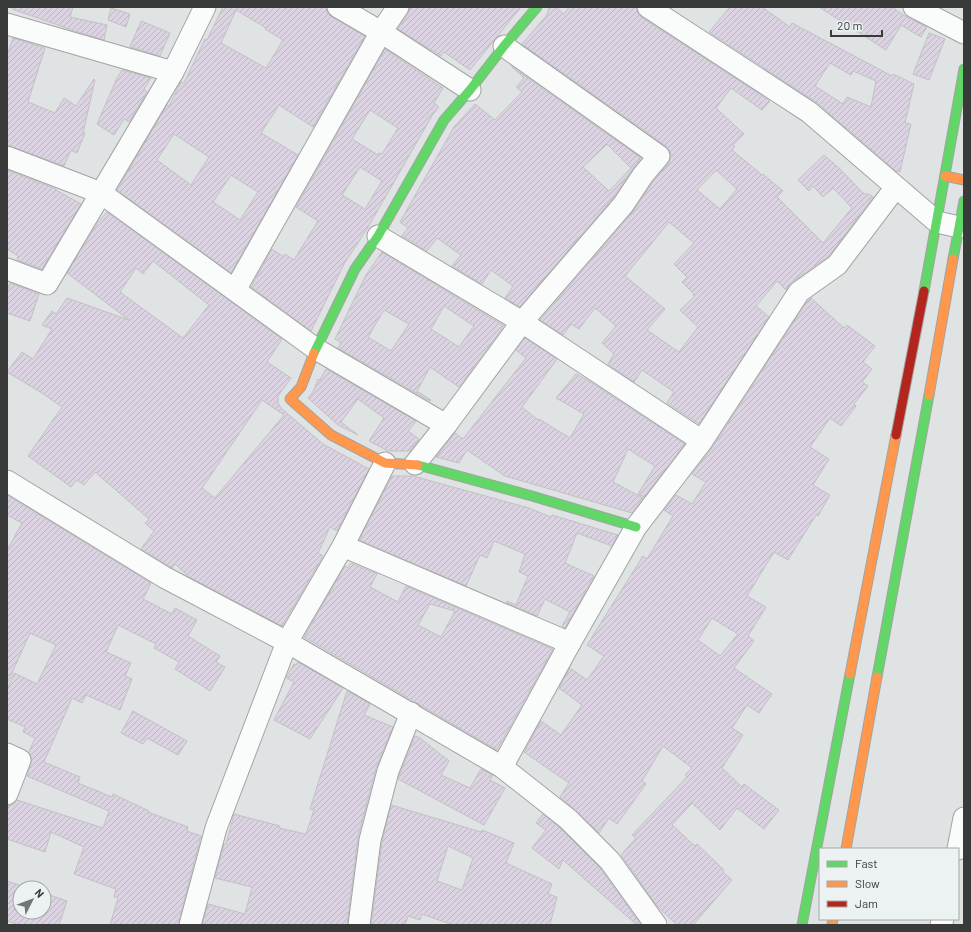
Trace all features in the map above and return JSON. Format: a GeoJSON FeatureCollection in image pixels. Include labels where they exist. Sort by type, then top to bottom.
{"type":"FeatureCollection","features":[{"type":"Feature","properties":{"kind":"main road"},"geometry":{"type":"LineString","coordinates":[[537,7],[444,120],[378,236],[355,269],[316,349],[301,387],[290,399],[331,435],[386,463],[415,464],[532,496],[636,527]]}},
{"type":"Feature","properties":{"kind":"main road"},"geometry":{"type":"LineString","coordinates":[[802,925],[937,222],[964,69]]}},
{"type":"Feature","properties":{"kind":"main road"},"geometry":{"type":"LineString","coordinates":[[945,176],[964,180]]}},
{"type":"Feature","properties":{"kind":"main road"},"geometry":{"type":"LineString","coordinates":[[846,848],[964,201]]}},
{"type":"Feature","properties":{"kind":"street"},"geometry":{"type":"LineString","coordinates":[[7,269],[47,284],[173,72],[205,7]]}},
{"type":"Feature","properties":{"kind":"street"},"geometry":{"type":"LineString","coordinates":[[338,7],[381,32],[470,90]]}},
{"type":"Feature","properties":{"kind":"street"},"geometry":{"type":"LineString","coordinates":[[235,290],[381,32],[398,7]]}},
{"type":"Feature","properties":{"kind":"street"},"geometry":{"type":"LineString","coordinates":[[648,7],[809,112],[937,222],[959,227]]}},
{"type":"Feature","properties":{"kind":"street"},"geometry":{"type":"LineString","coordinates":[[914,7],[964,33]]}},
{"type":"Feature","properties":{"kind":"street"},"geometry":{"type":"LineString","coordinates":[[7,24],[173,72]]}},
{"type":"Feature","properties":{"kind":"street"},"geometry":{"type":"LineString","coordinates":[[415,464],[446,425],[522,322],[623,205],[643,175],[659,156],[504,46]]}},
{"type":"Feature","properties":{"kind":"street"},"geometry":{"type":"LineString","coordinates":[[7,157],[101,193],[316,349],[446,425]]}},
{"type":"Feature","properties":{"kind":"street"},"geometry":{"type":"LineString","coordinates":[[502,767],[636,527],[702,441],[799,292],[837,265],[896,186]]}},
{"type":"Feature","properties":{"kind":"street"},"geometry":{"type":"LineString","coordinates":[[378,236],[522,322],[702,441]]}},
{"type":"Feature","properties":{"kind":"street"},"geometry":{"type":"LineString","coordinates":[[190,925],[216,828],[287,642],[343,546],[386,463]]}},
{"type":"Feature","properties":{"kind":"street"},"geometry":{"type":"LineString","coordinates":[[7,481],[164,577],[287,642],[502,767],[568,820],[610,861],[656,925]]}},
{"type":"Feature","properties":{"kind":"street"},"geometry":{"type":"LineString","coordinates":[[343,546],[570,643]]}},
{"type":"Feature","properties":{"kind":"street"},"geometry":{"type":"LineString","coordinates":[[359,925],[370,840],[388,771],[411,713]]}},
{"type":"Feature","properties":{"kind":"street"},"geometry":{"type":"LineString","coordinates":[[7,754],[20,760],[7,794]]}},
{"type":"Feature","properties":{"kind":"street"},"geometry":{"type":"LineString","coordinates":[[958,848],[964,818]]}},
{"type":"Feature","properties":{"kind":"building"},"geometry":{"type":"Polygon","coordinates":[[[13,7],[73,7],[70,17],[107,25],[104,40],[12,9],[13,7]]]}},
{"type":"Feature","properties":{"kind":"building"},"geometry":{"type":"Polygon","coordinates":[[[223,7],[326,7],[327,13],[332,17],[365,36],[313,127],[279,105],[261,133],[298,155],[231,273],[117,190],[167,105],[169,106],[181,82],[184,83],[205,39],[207,40],[223,7]],[[236,10],[221,43],[266,68],[283,40],[236,10]],[[174,134],[157,160],[191,185],[209,157],[174,134]],[[231,175],[213,202],[240,220],[258,192],[231,175]]]}},
{"type":"Feature","properties":{"kind":"building"},"geometry":{"type":"Polygon","coordinates":[[[410,7],[521,7],[470,70],[444,52],[441,56],[398,29],[408,14],[410,7]]]}},
{"type":"Feature","properties":{"kind":"building"},"geometry":{"type":"Polygon","coordinates":[[[549,7],[556,7],[564,14],[569,7],[636,7],[641,17],[770,101],[762,110],[731,88],[716,108],[744,134],[733,145],[735,147],[732,150],[783,191],[777,197],[823,243],[852,208],[833,188],[823,197],[813,186],[809,191],[798,180],[824,155],[864,194],[869,194],[873,197],[829,256],[792,282],[786,290],[777,281],[756,306],[769,317],[699,424],[667,403],[674,392],[642,370],[634,382],[608,364],[614,354],[602,343],[616,326],[595,308],[579,329],[571,324],[563,335],[540,320],[632,213],[653,182],[668,164],[671,157],[670,151],[666,146],[522,44],[547,15],[549,7]],[[716,170],[697,190],[720,209],[737,189],[716,170]],[[669,222],[625,276],[665,309],[647,330],[679,352],[698,327],[680,310],[694,297],[694,294],[682,282],[687,277],[674,264],[694,243],[669,222]]]}},
{"type":"Feature","properties":{"kind":"building"},"geometry":{"type":"Polygon","coordinates":[[[730,7],[762,7],[790,27],[792,23],[892,76],[893,74],[914,84],[905,123],[911,124],[900,172],[896,171],[816,102],[709,32],[730,7]],[[830,63],[815,86],[843,104],[847,97],[871,107],[876,81],[853,71],[851,75],[830,63]]]}},
{"type":"Feature","properties":{"kind":"building"},"geometry":{"type":"Polygon","coordinates":[[[819,7],[892,7],[908,18],[927,27],[921,37],[901,25],[886,50],[819,7]]]}},
{"type":"Feature","properties":{"kind":"building"},"geometry":{"type":"Polygon","coordinates":[[[111,8],[130,14],[126,27],[108,20],[111,8]]]}},
{"type":"Feature","properties":{"kind":"building"},"geometry":{"type":"Polygon","coordinates":[[[141,21],[170,33],[160,56],[130,47],[141,21]]]}},
{"type":"Feature","properties":{"kind":"building"},"geometry":{"type":"Polygon","coordinates":[[[929,33],[945,39],[929,80],[913,74],[929,33]]]}},
{"type":"Feature","properties":{"kind":"building"},"geometry":{"type":"Polygon","coordinates":[[[13,38],[45,48],[28,102],[55,113],[64,98],[76,106],[94,79],[95,80],[83,133],[85,133],[77,153],[71,150],[64,166],[7,145],[7,56],[13,38]]]}},
{"type":"Feature","properties":{"kind":"building"},"geometry":{"type":"Polygon","coordinates":[[[385,49],[443,88],[434,103],[439,107],[433,114],[367,229],[344,264],[311,331],[251,287],[272,249],[284,257],[285,254],[294,260],[318,221],[296,207],[385,49]],[[370,110],[352,139],[378,155],[379,153],[382,154],[398,128],[370,110]],[[360,167],[342,195],[365,209],[382,181],[360,167]]]}},
{"type":"Feature","properties":{"kind":"building"},"geometry":{"type":"Polygon","coordinates":[[[511,66],[641,158],[613,198],[520,307],[505,298],[513,286],[491,270],[482,284],[452,266],[461,255],[437,238],[427,251],[402,236],[408,228],[400,222],[454,127],[475,104],[495,120],[522,92],[516,87],[524,78],[511,66]],[[607,144],[583,167],[609,191],[631,168],[607,144]]]}},
{"type":"Feature","properties":{"kind":"building"},"geometry":{"type":"Polygon","coordinates":[[[122,70],[151,78],[144,89],[147,92],[129,122],[124,119],[114,135],[97,124],[122,70]]]}},
{"type":"Feature","properties":{"kind":"building"},"geometry":{"type":"Polygon","coordinates":[[[7,170],[56,189],[81,204],[42,269],[17,260],[18,256],[7,249],[7,170]]]}},
{"type":"Feature","properties":{"kind":"building"},"geometry":{"type":"Polygon","coordinates":[[[107,212],[282,339],[267,362],[291,378],[278,396],[278,403],[281,408],[323,444],[369,469],[337,531],[330,527],[318,553],[323,556],[282,626],[189,577],[175,564],[172,568],[141,549],[154,531],[145,523],[149,519],[95,472],[84,485],[77,480],[71,487],[28,456],[62,407],[7,372],[22,352],[33,359],[52,329],[42,325],[52,311],[56,314],[67,298],[129,320],[67,273],[98,222],[107,212]],[[153,261],[143,274],[136,268],[120,292],[183,338],[209,305],[153,261]],[[262,400],[202,488],[215,498],[284,415],[262,400]]]}},
{"type":"Feature","properties":{"kind":"building"},"geometry":{"type":"Polygon","coordinates":[[[382,252],[504,326],[459,387],[430,367],[417,391],[431,400],[430,401],[338,348],[341,343],[335,339],[366,275],[382,252]],[[444,306],[431,329],[459,347],[474,326],[444,306]],[[384,310],[368,337],[391,351],[409,324],[384,310]]]}},
{"type":"Feature","properties":{"kind":"building"},"geometry":{"type":"Polygon","coordinates":[[[10,283],[39,294],[30,321],[7,313],[7,292],[10,283]]]}},
{"type":"Feature","properties":{"kind":"building"},"geometry":{"type":"Polygon","coordinates":[[[811,298],[844,328],[847,325],[875,346],[863,362],[872,369],[862,382],[868,386],[854,404],[856,406],[841,426],[830,418],[810,447],[829,459],[813,485],[830,495],[818,516],[816,515],[788,560],[774,552],[747,596],[766,607],[748,636],[754,641],[734,668],[772,694],[759,713],[747,705],[732,728],[743,735],[722,768],[742,787],[744,784],[779,810],[764,829],[737,808],[720,830],[692,803],[672,825],[695,846],[697,844],[724,870],[723,872],[732,880],[693,925],[677,925],[657,906],[621,855],[636,838],[632,835],[687,777],[685,775],[692,768],[663,746],[642,781],[646,784],[617,824],[609,818],[599,833],[560,797],[569,783],[524,752],[541,721],[561,735],[582,705],[559,688],[570,668],[587,680],[604,656],[587,645],[643,556],[647,559],[673,516],[664,510],[676,495],[692,504],[706,482],[692,474],[712,448],[806,303],[811,298]],[[712,618],[698,640],[720,656],[738,634],[712,618]]]}},
{"type":"Feature","properties":{"kind":"building"},"geometry":{"type":"Polygon","coordinates":[[[525,338],[557,359],[522,407],[538,420],[539,419],[570,438],[584,414],[556,398],[576,374],[685,444],[644,497],[638,494],[655,466],[628,449],[613,482],[643,498],[632,513],[505,476],[467,450],[459,463],[436,457],[455,433],[463,439],[526,358],[516,350],[525,338]]]}},
{"type":"Feature","properties":{"kind":"building"},"geometry":{"type":"Polygon","coordinates":[[[326,369],[416,421],[408,431],[419,439],[410,451],[388,451],[369,441],[384,418],[358,399],[341,422],[358,435],[338,425],[308,398],[313,392],[318,379],[320,380],[326,369]]]}},
{"type":"Feature","properties":{"kind":"building"},"geometry":{"type":"Polygon","coordinates":[[[392,476],[413,476],[529,508],[551,517],[552,515],[618,535],[612,546],[577,533],[565,563],[594,576],[565,628],[562,626],[570,612],[545,599],[537,616],[507,603],[507,601],[516,605],[528,576],[519,572],[525,554],[494,541],[487,558],[480,555],[466,586],[359,540],[392,476]]]}},
{"type":"Feature","properties":{"kind":"building"},"geometry":{"type":"Polygon","coordinates":[[[7,495],[151,583],[143,599],[172,614],[175,608],[197,620],[188,636],[220,656],[216,662],[225,667],[210,691],[175,669],[179,662],[154,648],[156,644],[118,625],[106,652],[131,663],[125,676],[132,679],[120,710],[86,695],[82,703],[72,698],[44,762],[80,777],[78,783],[112,797],[113,794],[149,811],[148,812],[188,827],[187,831],[201,836],[178,925],[110,925],[118,898],[114,897],[116,889],[74,874],[84,847],[51,832],[45,852],[7,839],[7,806],[14,804],[17,800],[103,828],[109,811],[27,776],[32,759],[29,752],[35,738],[23,732],[25,727],[7,719],[7,690],[14,673],[37,684],[56,645],[30,633],[7,684],[7,550],[22,523],[7,515],[7,495]]]}},
{"type":"Feature","properties":{"kind":"building"},"geometry":{"type":"Polygon","coordinates":[[[351,563],[377,574],[370,587],[398,602],[406,586],[553,649],[497,750],[304,637],[345,566],[348,568],[351,563]],[[430,604],[418,625],[441,637],[455,611],[430,604]]]}},
{"type":"Feature","properties":{"kind":"building"},"geometry":{"type":"Polygon","coordinates":[[[298,662],[343,688],[310,739],[274,720],[294,682],[286,678],[294,664],[296,665],[298,662]]]}},
{"type":"Feature","properties":{"kind":"building"},"geometry":{"type":"Polygon","coordinates":[[[347,691],[370,704],[364,715],[393,727],[376,768],[358,837],[347,925],[202,925],[208,904],[245,914],[252,887],[215,878],[234,814],[280,826],[279,828],[306,834],[314,810],[310,809],[347,691]]]}},
{"type":"Feature","properties":{"kind":"building"},"geometry":{"type":"Polygon","coordinates":[[[133,711],[187,741],[178,755],[147,738],[143,744],[121,733],[133,711]]]}},
{"type":"Feature","properties":{"kind":"building"},"geometry":{"type":"Polygon","coordinates":[[[415,736],[420,738],[449,761],[441,775],[470,788],[481,769],[493,775],[490,780],[505,788],[484,825],[398,779],[415,736]]]}},
{"type":"Feature","properties":{"kind":"building"},"geometry":{"type":"Polygon","coordinates":[[[391,805],[481,832],[482,830],[514,843],[506,863],[552,884],[548,894],[557,897],[550,925],[453,925],[422,914],[420,920],[408,916],[405,925],[371,925],[382,842],[391,805]],[[448,846],[437,881],[462,890],[473,858],[448,846]]]}},
{"type":"Feature","properties":{"kind":"building"},"geometry":{"type":"Polygon","coordinates":[[[543,814],[560,828],[601,869],[641,925],[637,925],[563,860],[559,869],[532,848],[546,830],[536,823],[543,814]]]}},
{"type":"Feature","properties":{"kind":"building"},"geometry":{"type":"Polygon","coordinates":[[[7,881],[12,883],[12,920],[52,920],[52,896],[67,901],[59,925],[20,925],[7,921],[7,881]]]}},
{"type":"Feature","properties":{"kind":"traffic: fast"},"geometry":{"type":"LineString","coordinates":[[314,353],[355,269],[378,236],[444,120],[537,7]]}},
{"type":"Feature","properties":{"kind":"traffic: fast"},"geometry":{"type":"LineString","coordinates":[[924,291],[964,69]]}},
{"type":"Feature","properties":{"kind":"traffic: fast"},"geometry":{"type":"LineString","coordinates":[[953,259],[964,201]]}},
{"type":"Feature","properties":{"kind":"traffic: fast"},"geometry":{"type":"LineString","coordinates":[[877,677],[929,395]]}},
{"type":"Feature","properties":{"kind":"traffic: fast"},"geometry":{"type":"LineString","coordinates":[[418,465],[532,496],[636,527]]}},
{"type":"Feature","properties":{"kind":"traffic: fast"},"geometry":{"type":"LineString","coordinates":[[802,925],[850,674]]}},
{"type":"Feature","properties":{"kind":"traffic: slow"},"geometry":{"type":"LineString","coordinates":[[945,176],[964,180]]}},
{"type":"Feature","properties":{"kind":"traffic: slow"},"geometry":{"type":"LineString","coordinates":[[929,395],[953,259]]}},
{"type":"Feature","properties":{"kind":"traffic: slow"},"geometry":{"type":"LineString","coordinates":[[314,353],[301,387],[290,399],[331,435],[385,463],[418,465]]}},
{"type":"Feature","properties":{"kind":"traffic: slow"},"geometry":{"type":"LineString","coordinates":[[850,674],[896,435]]}},
{"type":"Feature","properties":{"kind":"traffic: slow"},"geometry":{"type":"LineString","coordinates":[[846,848],[877,677]]}},
{"type":"Feature","properties":{"kind":"traffic: slow"},"geometry":{"type":"LineString","coordinates":[[832,925],[833,920]]}},
{"type":"Feature","properties":{"kind":"traffic: jam"},"geometry":{"type":"LineString","coordinates":[[896,435],[924,291]]}}]}
